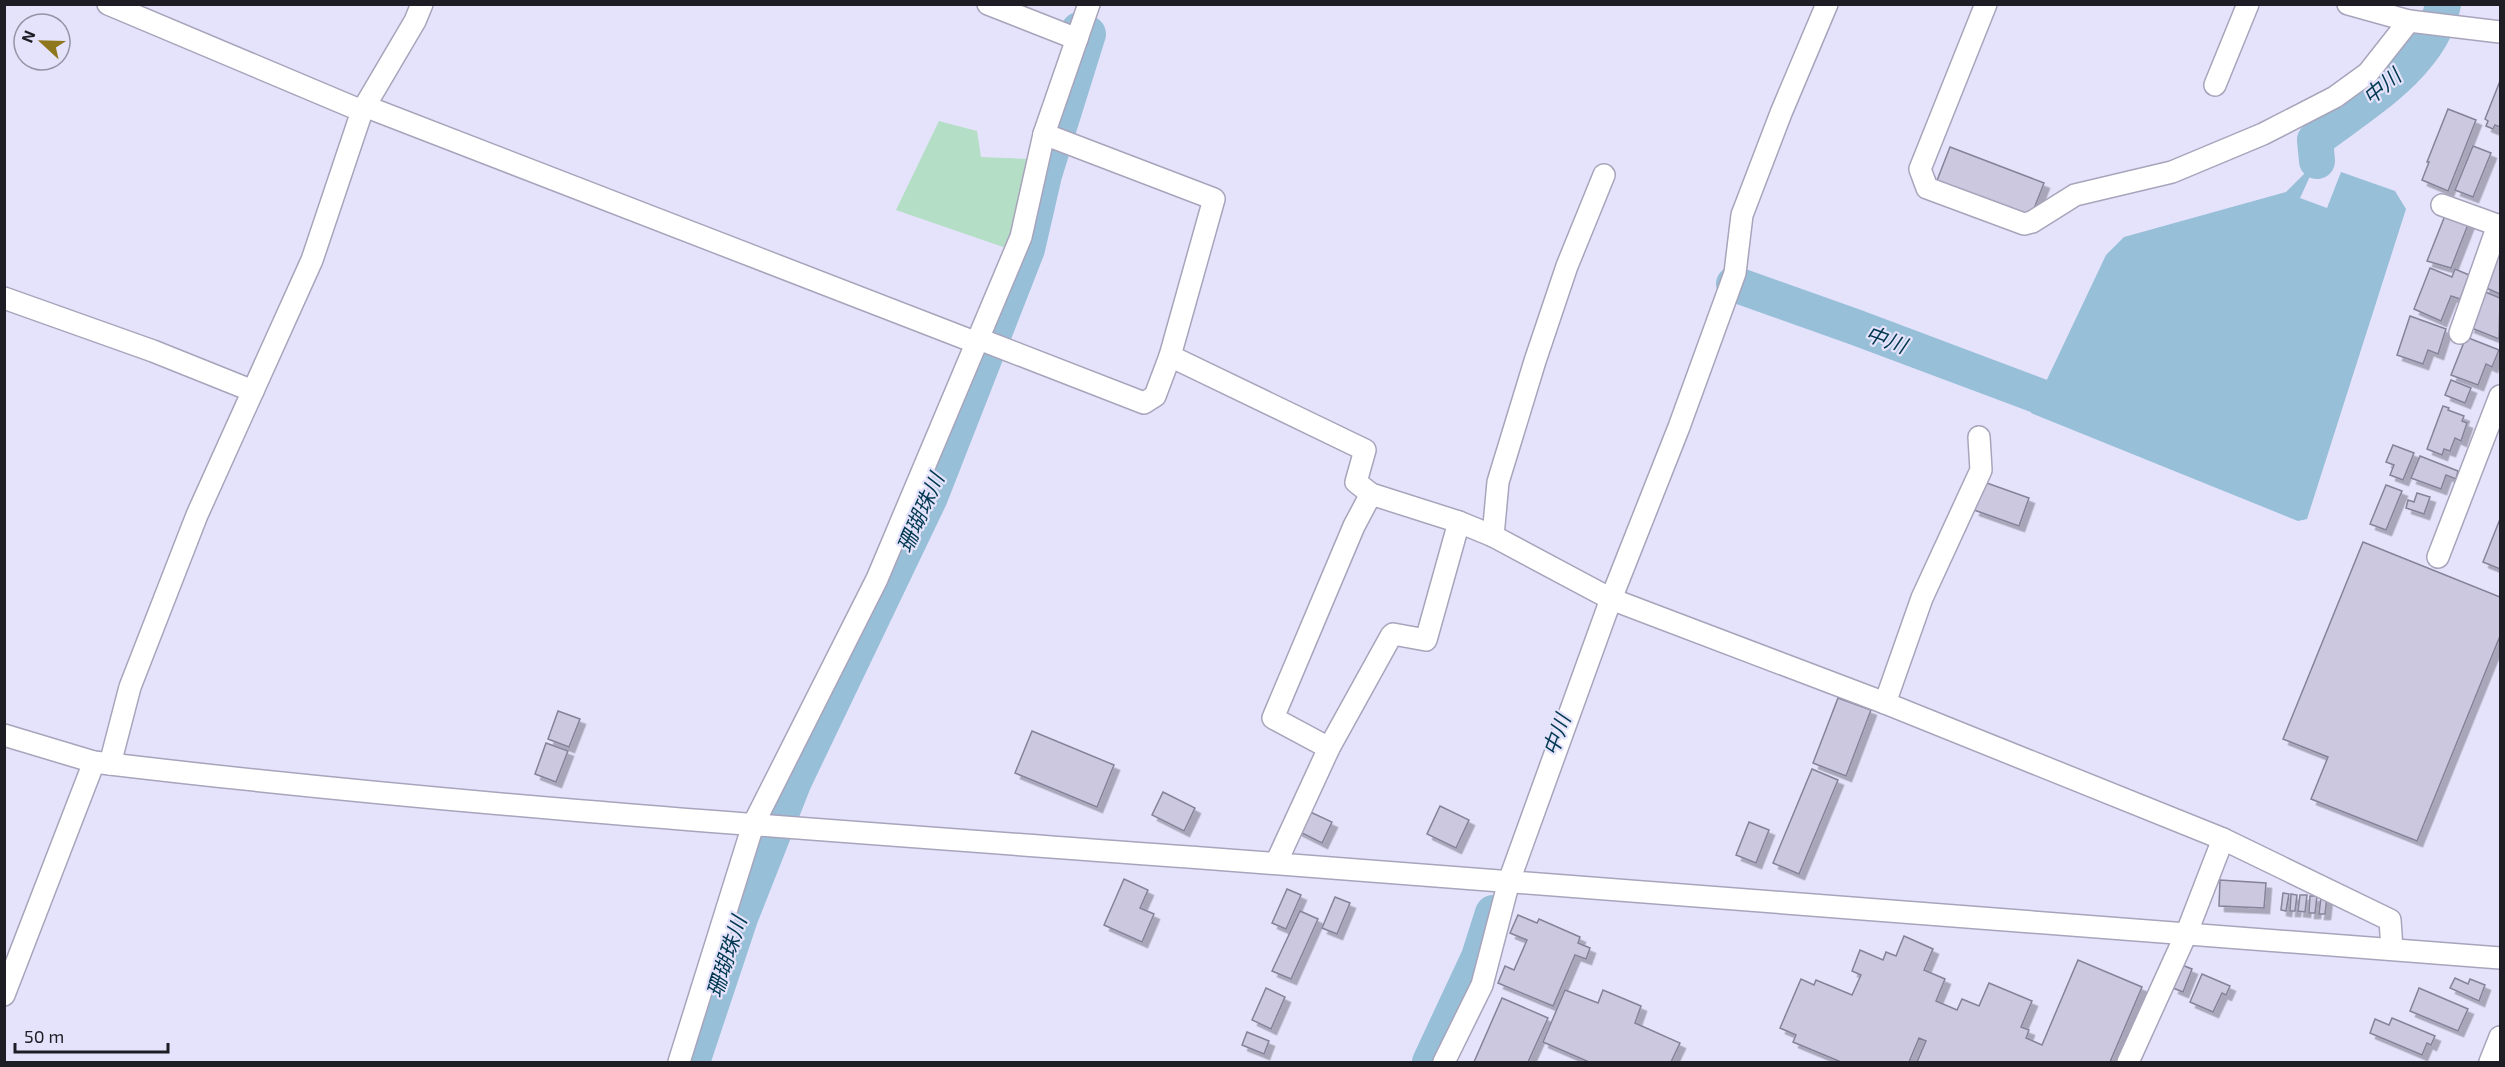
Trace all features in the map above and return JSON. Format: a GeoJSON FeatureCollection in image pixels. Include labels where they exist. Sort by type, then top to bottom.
{"type":"FeatureCollection","features":[{"type":"Feature","properties":{"kind":"street"},"geometry":{"type":"LineString","coordinates":[[108,4],[364,109],[1144,403],[1155,396],[1170,356],[1214,199],[1044,134]]}},
{"type":"Feature","properties":{"kind":"street"},"geometry":{"type":"LineString","coordinates":[[4,995],[102,763],[197,515],[312,260],[364,109],[415,21],[422,4]]}},
{"type":"Feature","properties":{"kind":"street"},"geometry":{"type":"LineString","coordinates":[[988,4],[1077,39]]}},
{"type":"Feature","properties":{"kind":"street"},"geometry":{"type":"LineString","coordinates":[[679,1062],[753,825],[877,579],[1021,237],[1044,134],[1089,4]]}},
{"type":"Feature","properties":{"kind":"street"},"geometry":{"type":"LineString","coordinates":[[1444,1062],[1482,984],[1509,881],[1611,599],[1679,427],[1735,273],[1742,215],[1781,113],[1827,4]]}},
{"type":"Feature","properties":{"kind":"street"},"geometry":{"type":"LineString","coordinates":[[1986,4],[1920,169],[1927,188],[2024,224],[2032,222],[2075,195],[2172,172],[2263,135],[2335,97],[2368,73],[2409,21]]}},
{"type":"Feature","properties":{"kind":"street"},"geometry":{"type":"LineString","coordinates":[[2215,85],[2248,4]]}},
{"type":"Feature","properties":{"kind":"street"},"geometry":{"type":"LineString","coordinates":[[2348,4],[2409,21],[2500,32]]}},
{"type":"Feature","properties":{"kind":"street"},"geometry":{"type":"LineString","coordinates":[[1493,536],[1498,482],[1567,266],[1604,175]]}},
{"type":"Feature","properties":{"kind":"street"},"geometry":{"type":"LineString","coordinates":[[2442,205],[2499,225],[2460,333]]}},
{"type":"Feature","properties":{"kind":"street"},"geometry":{"type":"LineString","coordinates":[[4,298],[153,351],[253,391]]}},
{"type":"Feature","properties":{"kind":"street"},"geometry":{"type":"LineString","coordinates":[[1170,356],[1365,450],[1356,482],[1371,494],[1459,522],[1493,536],[1611,599],[1885,703],[2223,839],[2390,920],[2392,949]]}},
{"type":"Feature","properties":{"kind":"street"},"geometry":{"type":"LineString","coordinates":[[2438,557],[2500,396]]}},
{"type":"Feature","properties":{"kind":"street"},"geometry":{"type":"LineString","coordinates":[[1885,703],[1922,598],[1981,470],[1979,437]]}},
{"type":"Feature","properties":{"kind":"street"},"geometry":{"type":"LineString","coordinates":[[1329,748],[1273,718],[1354,526],[1371,494]]}},
{"type":"Feature","properties":{"kind":"street"},"geometry":{"type":"LineString","coordinates":[[1276,864],[1329,748],[1391,636],[1393,634],[1426,640],[1459,522]]}},
{"type":"Feature","properties":{"kind":"street"},"geometry":{"type":"LineString","coordinates":[[4,735],[102,763],[232,778],[753,825],[2187,932],[2500,958]]}},
{"type":"Feature","properties":{"kind":"street"},"geometry":{"type":"LineString","coordinates":[[2128,1062],[2187,932],[2223,839]]}},
{"type":"Feature","properties":{"kind":"street"},"geometry":{"type":"LineString","coordinates":[[2490,1062],[2500,1037]]}},
{"type":"Feature","properties":{"kind":"green space"},"geometry":{"type":"Polygon","coordinates":[[[939,121],[977,131],[981,157],[1030,159],[1018,223],[1006,248],[896,210],[939,121]]]}},
{"type":"Feature","properties":{"kind":"water"},"geometry":{"type":"Polygon","coordinates":[[[2317,161],[2300,198],[2327,208],[2341,172],[2395,191],[2406,209],[2307,519],[2298,521],[2031,413],[2106,255],[2124,237],[2286,192],[2317,161]]]}},
{"type":"Feature","properties":{"kind":"building"},"geometry":{"type":"Polygon","coordinates":[[[2500,81],[2500,127],[2495,125],[2493,129],[2486,126],[2488,121],[2485,119],[2500,81]]]}},
{"type":"Feature","properties":{"kind":"building"},"geometry":{"type":"Polygon","coordinates":[[[2448,109],[2476,120],[2448,191],[2422,180],[2448,109]]]}},
{"type":"Feature","properties":{"kind":"building"},"geometry":{"type":"Polygon","coordinates":[[[2473,146],[2491,153],[2473,197],[2455,190],[2473,146]]]}},
{"type":"Feature","properties":{"kind":"building"},"geometry":{"type":"Polygon","coordinates":[[[1950,147],[2044,183],[2030,219],[1936,183],[1950,147]]]}},
{"type":"Feature","properties":{"kind":"building"},"geometry":{"type":"Polygon","coordinates":[[[2446,213],[2469,222],[2451,268],[2427,261],[2446,213]]]}},
{"type":"Feature","properties":{"kind":"building"},"geometry":{"type":"Polygon","coordinates":[[[2500,246],[2500,294],[2484,287],[2500,246]]]}},
{"type":"Feature","properties":{"kind":"building"},"geometry":{"type":"Polygon","coordinates":[[[2430,268],[2452,277],[2455,269],[2469,275],[2460,299],[2451,296],[2441,321],[2414,309],[2430,268]]]}},
{"type":"Feature","properties":{"kind":"building"},"geometry":{"type":"Polygon","coordinates":[[[2483,291],[2500,298],[2499,339],[2469,327],[2483,291]]]}},
{"type":"Feature","properties":{"kind":"building"},"geometry":{"type":"Polygon","coordinates":[[[2410,316],[2446,329],[2438,354],[2428,350],[2423,364],[2397,355],[2410,316]]]}},
{"type":"Feature","properties":{"kind":"building"},"geometry":{"type":"Polygon","coordinates":[[[2466,337],[2499,350],[2492,367],[2486,364],[2478,385],[2451,375],[2466,337]]]}},
{"type":"Feature","properties":{"kind":"building"},"geometry":{"type":"Polygon","coordinates":[[[2451,380],[2471,388],[2465,403],[2445,395],[2451,380]]]}},
{"type":"Feature","properties":{"kind":"building"},"geometry":{"type":"Polygon","coordinates":[[[2443,406],[2464,416],[2462,421],[2467,423],[2461,441],[2455,438],[2450,451],[2444,449],[2442,455],[2427,449],[2443,406]]]}},
{"type":"Feature","properties":{"kind":"building"},"geometry":{"type":"Polygon","coordinates":[[[2393,445],[2414,453],[2403,480],[2390,475],[2394,465],[2386,462],[2393,445]]]}},
{"type":"Feature","properties":{"kind":"building"},"geometry":{"type":"Polygon","coordinates":[[[2420,456],[2458,471],[2456,479],[2446,475],[2441,489],[2411,478],[2420,456]]]}},
{"type":"Feature","properties":{"kind":"building"},"geometry":{"type":"Polygon","coordinates":[[[1984,482],[2029,498],[2019,526],[1974,510],[1984,482]]]}},
{"type":"Feature","properties":{"kind":"building"},"geometry":{"type":"Polygon","coordinates":[[[2386,485],[2402,491],[2386,530],[2370,524],[2386,485]]]}},
{"type":"Feature","properties":{"kind":"building"},"geometry":{"type":"Polygon","coordinates":[[[2417,493],[2430,497],[2424,514],[2406,508],[2408,500],[2414,502],[2417,493]]]}},
{"type":"Feature","properties":{"kind":"building"},"geometry":{"type":"Polygon","coordinates":[[[2500,519],[2500,569],[2483,562],[2500,519]]]}},
{"type":"Feature","properties":{"kind":"building"},"geometry":{"type":"Polygon","coordinates":[[[2363,542],[2500,597],[2500,636],[2417,841],[2311,799],[2328,757],[2283,739],[2363,542]]]}},
{"type":"Feature","properties":{"kind":"building"},"geometry":{"type":"Polygon","coordinates":[[[1838,698],[1871,710],[1846,776],[1813,763],[1838,698]]]}},
{"type":"Feature","properties":{"kind":"building"},"geometry":{"type":"Polygon","coordinates":[[[558,711],[580,719],[569,747],[548,739],[558,711]]]}},
{"type":"Feature","properties":{"kind":"building"},"geometry":{"type":"Polygon","coordinates":[[[1032,731],[1114,765],[1097,807],[1015,773],[1032,731]]]}},
{"type":"Feature","properties":{"kind":"building"},"geometry":{"type":"Polygon","coordinates":[[[546,743],[568,751],[556,782],[535,774],[546,743]]]}},
{"type":"Feature","properties":{"kind":"building"},"geometry":{"type":"Polygon","coordinates":[[[1812,769],[1838,780],[1799,874],[1773,863],[1812,769]]]}},
{"type":"Feature","properties":{"kind":"building"},"geometry":{"type":"Polygon","coordinates":[[[1163,792],[1195,808],[1184,831],[1152,815],[1163,792]]]}},
{"type":"Feature","properties":{"kind":"building"},"geometry":{"type":"Polygon","coordinates":[[[1440,806],[1469,820],[1456,848],[1427,834],[1440,806]]]}},
{"type":"Feature","properties":{"kind":"building"},"geometry":{"type":"Polygon","coordinates":[[[1306,810],[1332,822],[1322,843],[1296,830],[1306,810]]]}},
{"type":"Feature","properties":{"kind":"building"},"geometry":{"type":"Polygon","coordinates":[[[1749,822],[1769,830],[1756,863],[1736,855],[1749,822]]]}},
{"type":"Feature","properties":{"kind":"building"},"geometry":{"type":"Polygon","coordinates":[[[1124,879],[1148,890],[1140,908],[1154,914],[1142,942],[1104,925],[1124,879]]]}},
{"type":"Feature","properties":{"kind":"building"},"geometry":{"type":"Polygon","coordinates":[[[2220,880],[2266,883],[2264,908],[2219,906],[2220,880]]]}},
{"type":"Feature","properties":{"kind":"building"},"geometry":{"type":"Polygon","coordinates":[[[1287,889],[1301,895],[1286,929],[1272,923],[1287,889]]]}},
{"type":"Feature","properties":{"kind":"building"},"geometry":{"type":"Polygon","coordinates":[[[2283,893],[2289,894],[2286,911],[2281,910],[2283,893]]]}},
{"type":"Feature","properties":{"kind":"building"},"geometry":{"type":"Polygon","coordinates":[[[2291,894],[2297,895],[2295,911],[2290,911],[2291,894]]]}},
{"type":"Feature","properties":{"kind":"building"},"geometry":{"type":"Polygon","coordinates":[[[2300,895],[2307,895],[2305,912],[2298,911],[2300,895]]]}},
{"type":"Feature","properties":{"kind":"building"},"geometry":{"type":"Polygon","coordinates":[[[2310,896],[2317,896],[2315,913],[2309,913],[2310,896]]]}},
{"type":"Feature","properties":{"kind":"building"},"geometry":{"type":"Polygon","coordinates":[[[1335,897],[1350,903],[1337,934],[1322,928],[1335,897]]]}},
{"type":"Feature","properties":{"kind":"building"},"geometry":{"type":"Polygon","coordinates":[[[2321,897],[2327,897],[2325,914],[2319,914],[2321,897]]]}},
{"type":"Feature","properties":{"kind":"building"},"geometry":{"type":"Polygon","coordinates":[[[1300,911],[1318,919],[1291,979],[1272,971],[1300,911]]]}},
{"type":"Feature","properties":{"kind":"building"},"geometry":{"type":"Polygon","coordinates":[[[1518,915],[1537,923],[1539,919],[1580,937],[1578,943],[1590,948],[1586,959],[1575,955],[1553,1006],[1498,983],[1505,966],[1514,970],[1527,940],[1510,933],[1518,915]]]}},
{"type":"Feature","properties":{"kind":"building"},"geometry":{"type":"Polygon","coordinates":[[[1904,936],[1933,949],[1924,970],[1945,979],[1936,1001],[1957,1010],[1962,999],[1979,1006],[1989,983],[2032,1001],[2021,1027],[2029,1030],[2026,1038],[2042,1045],[2078,960],[2142,987],[2110,1062],[1917,1062],[1926,1041],[1919,1038],[1909,1062],[1841,1062],[1793,1042],[1796,1035],[1780,1028],[1801,979],[1814,985],[1816,980],[1852,995],[1861,975],[1852,971],[1860,950],[1883,960],[1886,952],[1896,956],[1904,936]]]}},
{"type":"Feature","properties":{"kind":"building"},"geometry":{"type":"Polygon","coordinates":[[[2182,965],[2192,969],[2183,992],[2173,988],[2182,965]]]}},
{"type":"Feature","properties":{"kind":"building"},"geometry":{"type":"Polygon","coordinates":[[[2202,974],[2230,986],[2226,995],[2222,993],[2213,1012],[2190,1002],[2202,974]]]}},
{"type":"Feature","properties":{"kind":"building"},"geometry":{"type":"Polygon","coordinates":[[[2455,978],[2468,984],[2470,979],[2485,985],[2479,1001],[2450,988],[2455,978]]]}},
{"type":"Feature","properties":{"kind":"building"},"geometry":{"type":"Polygon","coordinates":[[[1266,988],[1285,997],[1271,1029],[1252,1020],[1266,988]]]}},
{"type":"Feature","properties":{"kind":"building"},"geometry":{"type":"Polygon","coordinates":[[[2419,988],[2468,1009],[2458,1031],[2410,1011],[2419,988]]]}},
{"type":"Feature","properties":{"kind":"building"},"geometry":{"type":"Polygon","coordinates":[[[1565,990],[1598,1003],[1603,990],[1641,1006],[1635,1023],[1680,1043],[1671,1062],[1589,1062],[1543,1042],[1565,990]]]}},
{"type":"Feature","properties":{"kind":"building"},"geometry":{"type":"Polygon","coordinates":[[[1502,998],[1548,1018],[1528,1062],[1474,1062],[1502,998]]]}},
{"type":"Feature","properties":{"kind":"building"},"geometry":{"type":"Polygon","coordinates":[[[2392,1018],[2435,1036],[2431,1045],[2427,1043],[2422,1055],[2370,1033],[2375,1019],[2389,1025],[2392,1018]]]}},
{"type":"Feature","properties":{"kind":"building"},"geometry":{"type":"Polygon","coordinates":[[[1247,1032],[1269,1041],[1264,1054],[1242,1045],[1247,1032]]]}},
{"type":"Feature","properties":{"kind":"waterway","name":"中川"},"geometry":{"type":"LineString","coordinates":[[2317,161],[2315,140],[2373,97],[2410,64],[2425,46],[2436,26],[2443,4]]}},
{"type":"Feature","properties":{"kind":"waterway","name":"珊瑚珠川"},"geometry":{"type":"LineString","coordinates":[[692,1062],[740,918],[794,781],[930,497],[1027,249],[1044,175],[1088,34],[1079,30]]}},
{"type":"Feature","properties":{"kind":"waterway","name":"中川"},"geometry":{"type":"LineString","coordinates":[[1734,284],[2039,396]]}},
{"type":"Feature","properties":{"kind":"waterway","name":"中川"},"geometry":{"type":"LineString","coordinates":[[1430,1062],[1479,957],[1493,913]]}}]}
